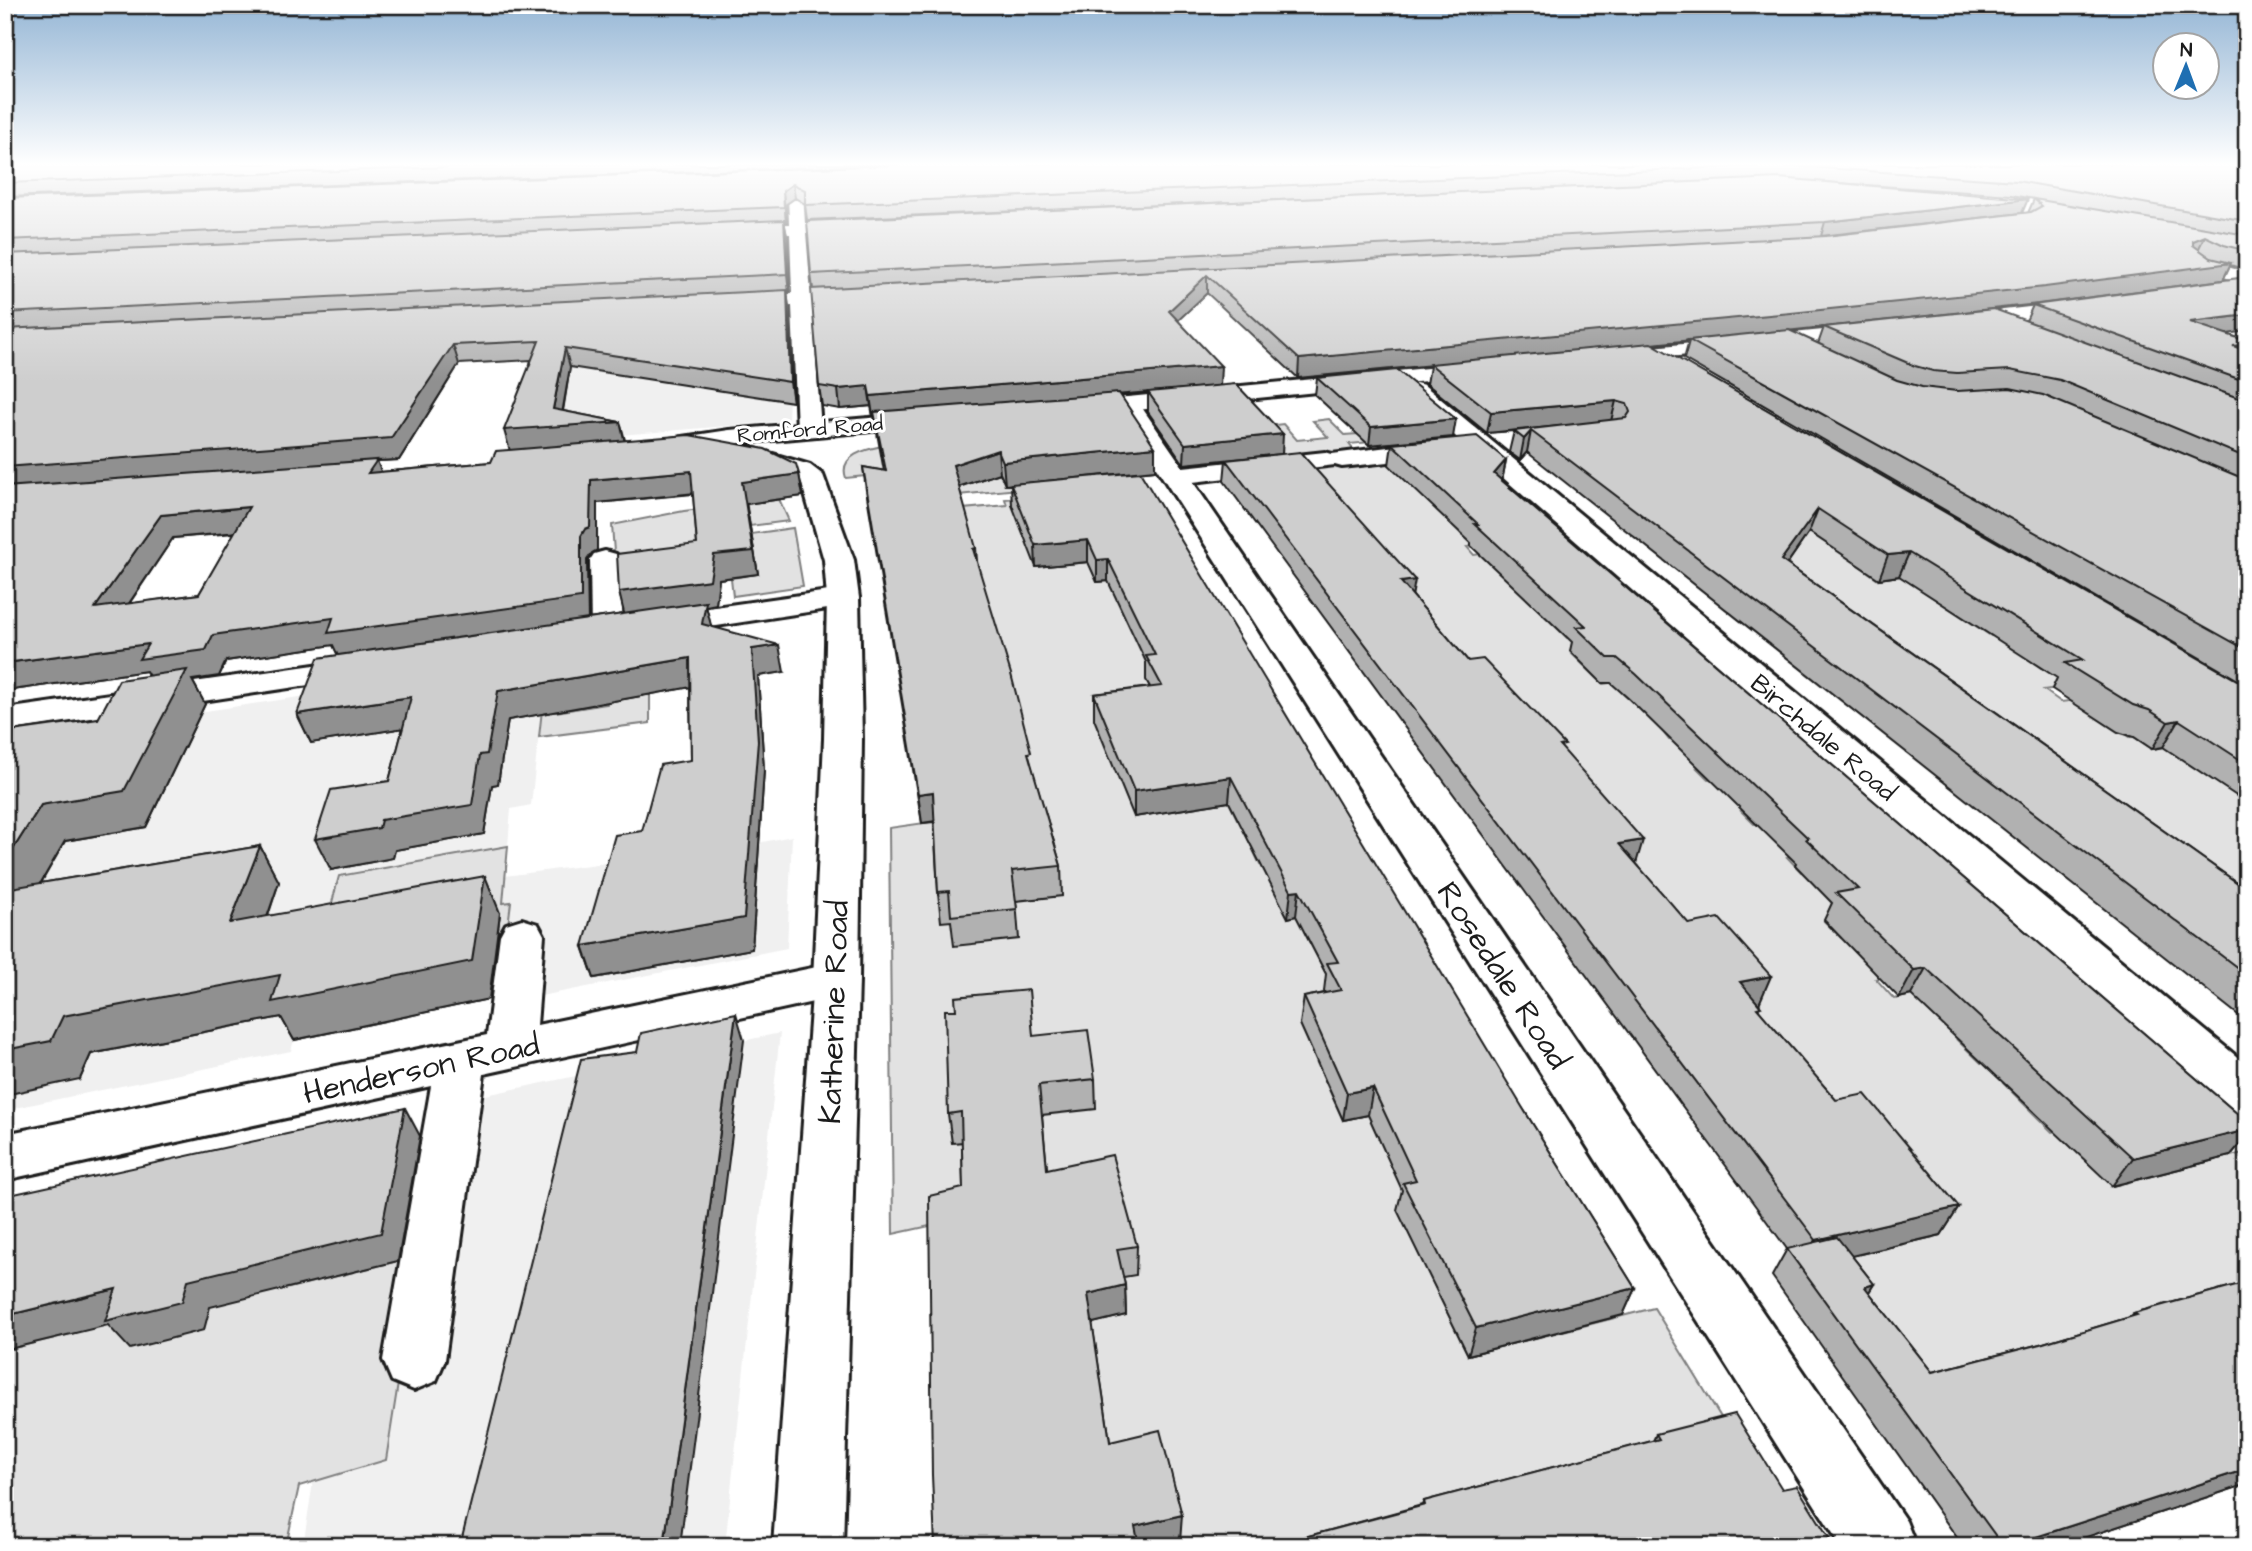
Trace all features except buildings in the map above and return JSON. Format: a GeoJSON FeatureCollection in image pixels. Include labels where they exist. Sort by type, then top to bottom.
{"type":"FeatureCollection","features":[{"type":"Feature","properties":{"kind":"street","name":"Katherine Road"},"geometry":{"type":"LineString","coordinates":[[797,236],[813,454],[839,560],[843,598],[843,739],[836,980],[808,1546]]}},
{"type":"Feature","properties":{"kind":"street"},"geometry":{"type":"LineString","coordinates":[[2196,259],[2209,268],[2245,267]]}},
{"type":"Feature","properties":{"kind":"street"},"geometry":{"type":"LineString","coordinates":[[2211,290],[2247,285]]}},
{"type":"Feature","properties":{"kind":"street"},"geometry":{"type":"LineString","coordinates":[[720,304],[881,295]]}},
{"type":"Feature","properties":{"kind":"street"},"geometry":{"type":"LineString","coordinates":[[1938,324],[2099,305]]}},
{"type":"Feature","properties":{"kind":"street"},"geometry":{"type":"LineString","coordinates":[[1987,318],[2025,333]]}},
{"type":"Feature","properties":{"kind":"street"},"geometry":{"type":"LineString","coordinates":[[1595,359],[1890,329]]}},
{"type":"Feature","properties":{"kind":"street"},"geometry":{"type":"LineString","coordinates":[[1786,340],[1824,358]]}},
{"type":"Feature","properties":{"kind":"street"},"geometry":{"type":"LineString","coordinates":[[1651,354],[1685,373]]}},
{"type":"Feature","properties":{"kind":"street"},"geometry":{"type":"LineString","coordinates":[[1051,411],[1504,368]]}},
{"type":"Feature","properties":{"kind":"street","name":"Birchdale Road"},"geometry":{"type":"LineString","coordinates":[[1402,378],[2247,1095]]}},
{"type":"Feature","properties":{"kind":"street","name":"Rosedale Road"},"geometry":{"type":"LineString","coordinates":[[1128,404],[1167,478],[1881,1546]]}},
{"type":"Feature","properties":{"kind":"street","name":"Romford Road"},"geometry":{"type":"LineString","coordinates":[[635,450],[705,448],[745,454],[813,454],[948,421]]}},
{"type":"Feature","properties":{"kind":"street","name":"Romford Road"},"geometry":{"type":"LineString","coordinates":[[663,448],[729,437],[813,454]]}},
{"type":"Feature","properties":{"kind":"street"},"geometry":{"type":"LineString","coordinates":[[1167,478],[1518,441]]}},
{"type":"Feature","properties":{"kind":"street"},"geometry":{"type":"LineString","coordinates":[[605,560],[594,634],[843,598]]}},
{"type":"Feature","properties":{"kind":"street"},"geometry":{"type":"LineString","coordinates":[[5,720],[394,663]]}},
{"type":"Feature","properties":{"kind":"street"},"geometry":{"type":"LineString","coordinates":[[510,1048],[522,935]]}},
{"type":"Feature","properties":{"kind":"street","name":"Henderson Road"},"geometry":{"type":"LineString","coordinates":[[5,1157],[836,980]]}},
{"type":"Feature","properties":{"kind":"street"},"geometry":{"type":"LineString","coordinates":[[414,1360],[461,1060]]}},
{"type":"Feature","properties":{"kind":"shaded area"},"geometry":{"type":"Polygon","coordinates":[[[791,342],[788,421],[513,444],[548,360],[690,352],[791,342]]]}},
{"type":"Feature","properties":{"kind":"shaded area"},"geometry":{"type":"Polygon","coordinates":[[[1329,419],[1345,435],[1398,434],[1417,440],[1425,446],[1401,448],[1392,440],[1349,444],[1356,453],[1229,466],[1222,458],[1267,426],[1283,424],[1297,440],[1328,437],[1313,421],[1329,419]]]}},
{"type":"Feature","properties":{"kind":"shaded area"},"geometry":{"type":"Polygon","coordinates":[[[891,444],[1020,470],[1142,471],[1114,474],[1117,479],[938,497],[883,460],[885,474],[846,478],[847,462],[852,457],[891,444]]]}},
{"type":"Feature","properties":{"kind":"shaded area"},"geometry":{"type":"Polygon","coordinates":[[[1651,452],[1906,559],[1858,565],[1878,579],[1900,576],[1991,636],[1999,635],[2041,668],[2048,667],[2099,682],[2044,690],[2061,702],[2077,700],[2152,749],[2194,742],[2247,790],[2247,953],[1651,452]]]}},
{"type":"Feature","properties":{"kind":"shaded area"},"geometry":{"type":"Polygon","coordinates":[[[1410,457],[1461,534],[1500,543],[1467,547],[1474,555],[1481,554],[1567,638],[1574,638],[1570,652],[1603,684],[1642,678],[1623,694],[1633,703],[1640,702],[1669,740],[1677,739],[1705,766],[1697,768],[1708,779],[1716,778],[1749,809],[1741,811],[1754,824],[1762,823],[1795,855],[1787,857],[1801,872],[1846,873],[1824,921],[1841,938],[1903,926],[1905,973],[1876,979],[1894,999],[1967,984],[1971,1036],[1957,1040],[1981,1063],[2037,1050],[2003,1083],[2052,1132],[2109,1118],[2111,1185],[2247,1152],[2247,1302],[1922,1396],[1821,1263],[1940,1234],[1728,1010],[1759,1003],[1679,951],[1639,866],[1279,470],[1410,457]]]}},
{"type":"Feature","properties":{"kind":"shaded area"},"geometry":{"type":"Polygon","coordinates":[[[1097,490],[1090,565],[1097,582],[1143,577],[1172,633],[1147,681],[1158,704],[1222,788],[1237,819],[1268,814],[1244,830],[1260,865],[1293,861],[1269,878],[1288,917],[1319,912],[1304,931],[1325,972],[1350,968],[1392,1048],[1317,1063],[1343,1120],[1421,1104],[1410,1207],[1398,1211],[1468,1355],[1654,1308],[1779,1512],[1555,1546],[1163,1546],[1180,1541],[1049,1485],[1036,1363],[1117,1278],[1136,1274],[934,1225],[893,1234],[889,828],[1036,807],[918,513],[1007,505],[1005,499],[1097,490]],[[1055,862],[941,921],[952,921],[1013,888],[1061,896],[1055,862]],[[949,1040],[952,1143],[965,1142],[1046,1170],[949,1040]]]}},
{"type":"Feature","properties":{"kind":"shaded area"},"geometry":{"type":"Polygon","coordinates":[[[779,499],[789,521],[750,526],[747,507],[703,568],[616,579],[612,525],[684,511],[779,499]]]}},
{"type":"Feature","properties":{"kind":"shaded area"},"geometry":{"type":"Polygon","coordinates":[[[793,528],[803,586],[733,596],[731,578],[758,574],[751,534],[793,528]]]}},
{"type":"Feature","properties":{"kind":"shaded area"},"geometry":{"type":"Polygon","coordinates":[[[547,660],[531,805],[511,809],[508,846],[339,876],[291,1051],[5,1110],[5,741],[547,660]]]}},
{"type":"Feature","properties":{"kind":"shaded area"},"geometry":{"type":"Polygon","coordinates":[[[544,692],[556,712],[607,704],[607,692],[650,693],[650,723],[539,737],[544,692]]]}},
{"type":"Feature","properties":{"kind":"shaded area"},"geometry":{"type":"Polygon","coordinates":[[[792,836],[787,948],[515,1001],[499,997],[510,902],[503,903],[505,876],[758,843],[792,836]]]}},
{"type":"Feature","properties":{"kind":"shaded area"},"geometry":{"type":"Polygon","coordinates":[[[508,846],[503,903],[511,902],[499,997],[489,999],[500,914],[320,948],[339,876],[508,846]]]}},
{"type":"Feature","properties":{"kind":"shaded area"},"geometry":{"type":"Polygon","coordinates":[[[780,1033],[725,1546],[303,1546],[313,1482],[386,1459],[418,1256],[455,1106],[481,1096],[780,1033]]]}},
{"type":"Feature","properties":{"kind":"shaded area"},"geometry":{"type":"Polygon","coordinates":[[[418,1256],[386,1460],[299,1486],[286,1546],[5,1546],[5,1350],[71,1334],[218,1280],[281,1290],[418,1256]]]}}]}
